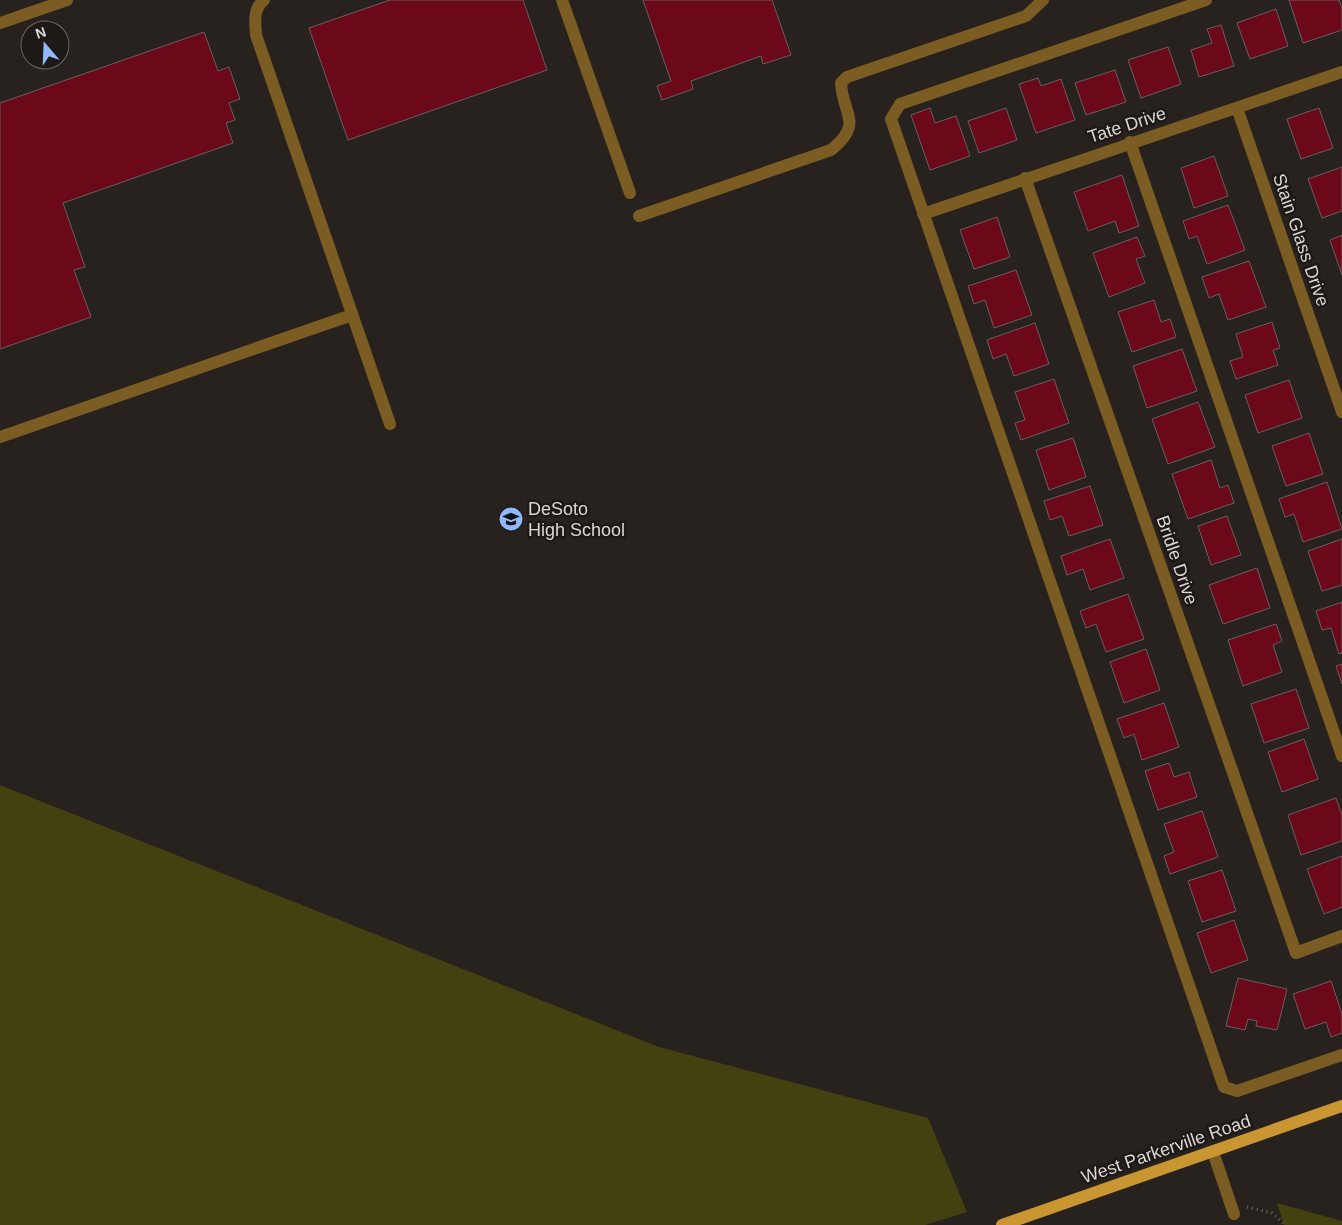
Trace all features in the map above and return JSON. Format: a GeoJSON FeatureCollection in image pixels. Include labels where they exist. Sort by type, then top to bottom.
{"type":"FeatureCollection","features":[{"type":"Feature","properties":{"kind":"main road","name":"West Parkerville Road"},"geometry":{"type":"LineString","coordinates":[[1002,1225],[1342,1106]]}},
{"type":"Feature","properties":{"kind":"street"},"geometry":{"type":"LineString","coordinates":[[0,23],[67,0]]}},
{"type":"Feature","properties":{"kind":"street"},"geometry":{"type":"LineString","coordinates":[[264,0],[260,4],[254,18],[256,35],[390,424]]}},
{"type":"Feature","properties":{"kind":"street"},"geometry":{"type":"LineString","coordinates":[[562,0],[630,192]]}},
{"type":"Feature","properties":{"kind":"street"},"geometry":{"type":"LineString","coordinates":[[639,216],[830,150],[843,140],[849,128],[850,116],[841,84],[847,77],[1026,16],[1043,0]]}},
{"type":"Feature","properties":{"kind":"street"},"geometry":{"type":"LineString","coordinates":[[1206,0],[900,104],[891,119],[1224,1087],[1237,1092],[1342,1056]]}},
{"type":"Feature","properties":{"kind":"street","name":"Tate Drive"},"geometry":{"type":"LineString","coordinates":[[923,214],[1130,142],[1342,72]]}},
{"type":"Feature","properties":{"kind":"street","name":"Stain Glass Drive"},"geometry":{"type":"LineString","coordinates":[[1237,108],[1342,412]]}},
{"type":"Feature","properties":{"kind":"street"},"geometry":{"type":"LineString","coordinates":[[1130,142],[1342,756]]}},
{"type":"Feature","properties":{"kind":"street","name":"Bridle Drive"},"geometry":{"type":"LineString","coordinates":[[1025,178],[1296,953],[1342,936]]}},
{"type":"Feature","properties":{"kind":"street"},"geometry":{"type":"LineString","coordinates":[[0,437],[352,315]]}},
{"type":"Feature","properties":{"kind":"street"},"geometry":{"type":"LineString","coordinates":[[1212,1152],[1232,1210]]}},
{"type":"Feature","properties":{"kind":"path"},"geometry":{"type":"LineString","coordinates":[[1232,1210],[1253,1207],[1272,1213],[1286,1225]]}},
{"type":"Feature","properties":{"kind":"shaded area"},"geometry":{"type":"Polygon","coordinates":[[[0,785],[659,1047],[928,1118],[967,1212],[925,1225],[0,1225],[0,785]]]}},
{"type":"Feature","properties":{"kind":"shaded area"},"geometry":{"type":"Polygon","coordinates":[[[1277,1203],[1342,1221],[1342,1225],[1284,1225],[1277,1203]]]}},
{"type":"Feature","properties":{"kind":"building"},"geometry":{"type":"Polygon","coordinates":[[[390,0],[523,0],[547,70],[348,140],[309,28],[390,0]]]}},
{"type":"Feature","properties":{"kind":"building"},"geometry":{"type":"Polygon","coordinates":[[[643,0],[772,0],[791,55],[763,64],[761,56],[691,81],[693,89],[662,100],[657,86],[671,81],[643,0]]]}},
{"type":"Feature","properties":{"kind":"building"},"geometry":{"type":"Polygon","coordinates":[[[1289,0],[1339,0],[1342,9],[1342,30],[1303,43],[1289,0]]]}},
{"type":"Feature","properties":{"kind":"building"},"geometry":{"type":"Polygon","coordinates":[[[1276,9],[1288,46],[1250,59],[1237,23],[1276,9]]]}},
{"type":"Feature","properties":{"kind":"building"},"geometry":{"type":"Polygon","coordinates":[[[1221,25],[1234,66],[1199,77],[1191,50],[1212,43],[1207,29],[1221,25]]]}},
{"type":"Feature","properties":{"kind":"building"},"geometry":{"type":"Polygon","coordinates":[[[204,32],[218,71],[229,67],[240,99],[229,103],[235,120],[226,123],[233,143],[63,203],[85,267],[74,270],[91,317],[0,349],[0,103],[204,32]]]}},
{"type":"Feature","properties":{"kind":"building"},"geometry":{"type":"Polygon","coordinates":[[[1168,47],[1181,84],[1141,98],[1128,60],[1168,47]]]}},
{"type":"Feature","properties":{"kind":"building"},"geometry":{"type":"Polygon","coordinates":[[[1115,70],[1126,102],[1086,115],[1075,83],[1115,70]]]}},
{"type":"Feature","properties":{"kind":"building"},"geometry":{"type":"Polygon","coordinates":[[[1038,78],[1041,86],[1061,79],[1075,120],[1036,133],[1019,84],[1038,78]]]}},
{"type":"Feature","properties":{"kind":"building"},"geometry":{"type":"Polygon","coordinates":[[[930,108],[935,123],[956,116],[970,156],[930,170],[911,115],[930,108]]]}},
{"type":"Feature","properties":{"kind":"building"},"geometry":{"type":"Polygon","coordinates":[[[1006,108],[1017,140],[979,153],[968,121],[1006,108]]]}},
{"type":"Feature","properties":{"kind":"building"},"geometry":{"type":"Polygon","coordinates":[[[1319,108],[1333,148],[1301,159],[1287,119],[1319,108]]]}},
{"type":"Feature","properties":{"kind":"building"},"geometry":{"type":"Polygon","coordinates":[[[1214,156],[1228,196],[1194,208],[1181,168],[1214,156]]]}},
{"type":"Feature","properties":{"kind":"building"},"geometry":{"type":"Polygon","coordinates":[[[1342,167],[1342,211],[1322,218],[1308,179],[1342,167]]]}},
{"type":"Feature","properties":{"kind":"building"},"geometry":{"type":"Polygon","coordinates":[[[1122,175],[1139,226],[1119,233],[1115,221],[1088,231],[1074,192],[1122,175]]]}},
{"type":"Feature","properties":{"kind":"building"},"geometry":{"type":"Polygon","coordinates":[[[1228,205],[1245,250],[1207,264],[1197,236],[1189,239],[1183,221],[1228,205]]]}},
{"type":"Feature","properties":{"kind":"building"},"geometry":{"type":"Polygon","coordinates":[[[997,217],[1010,257],[974,269],[960,230],[997,217]]]}},
{"type":"Feature","properties":{"kind":"building"},"geometry":{"type":"Polygon","coordinates":[[[1342,235],[1342,275],[1330,240],[1342,235]]]}},
{"type":"Feature","properties":{"kind":"building"},"geometry":{"type":"Polygon","coordinates":[[[1137,237],[1145,256],[1136,259],[1145,283],[1109,297],[1093,253],[1137,237]]]}},
{"type":"Feature","properties":{"kind":"building"},"geometry":{"type":"Polygon","coordinates":[[[1249,261],[1266,307],[1228,320],[1219,294],[1209,298],[1202,277],[1249,261]]]}},
{"type":"Feature","properties":{"kind":"building"},"geometry":{"type":"Polygon","coordinates":[[[1016,270],[1032,315],[994,328],[985,300],[974,304],[968,286],[1016,270]]]}},
{"type":"Feature","properties":{"kind":"building"},"geometry":{"type":"Polygon","coordinates":[[[1154,300],[1161,322],[1170,319],[1176,337],[1132,352],[1118,312],[1154,300]]]}},
{"type":"Feature","properties":{"kind":"building"},"geometry":{"type":"Polygon","coordinates":[[[1272,322],[1280,348],[1273,350],[1278,365],[1236,379],[1230,361],[1243,357],[1236,334],[1272,322]]]}},
{"type":"Feature","properties":{"kind":"building"},"geometry":{"type":"Polygon","coordinates":[[[1035,323],[1049,364],[1014,376],[1006,354],[993,359],[987,340],[1035,323]]]}},
{"type":"Feature","properties":{"kind":"building"},"geometry":{"type":"Polygon","coordinates":[[[1182,349],[1197,391],[1147,408],[1133,366],[1182,349]]]}},
{"type":"Feature","properties":{"kind":"building"},"geometry":{"type":"Polygon","coordinates":[[[1054,379],[1069,423],[1021,440],[1015,423],[1025,420],[1015,392],[1054,379]]]}},
{"type":"Feature","properties":{"kind":"building"},"geometry":{"type":"Polygon","coordinates":[[[1289,380],[1302,418],[1258,433],[1245,395],[1289,380]]]}},
{"type":"Feature","properties":{"kind":"building"},"geometry":{"type":"Polygon","coordinates":[[[1198,402],[1215,447],[1168,464],[1152,419],[1198,402]]]}},
{"type":"Feature","properties":{"kind":"building"},"geometry":{"type":"Polygon","coordinates":[[[1309,433],[1323,474],[1286,486],[1272,446],[1309,433]]]}},
{"type":"Feature","properties":{"kind":"building"},"geometry":{"type":"Polygon","coordinates":[[[1073,438],[1086,477],[1049,490],[1036,450],[1073,438]]]}},
{"type":"Feature","properties":{"kind":"building"},"geometry":{"type":"Polygon","coordinates":[[[1211,460],[1220,488],[1228,485],[1234,503],[1188,519],[1172,474],[1211,460]]]}},
{"type":"Feature","properties":{"kind":"building"},"geometry":{"type":"Polygon","coordinates":[[[1327,482],[1342,529],[1303,542],[1294,514],[1285,517],[1279,499],[1327,482]]]}},
{"type":"Feature","properties":{"kind":"building"},"geometry":{"type":"Polygon","coordinates":[[[1090,486],[1103,525],[1069,536],[1062,516],[1050,520],[1044,501],[1090,486]]]}},
{"type":"Feature","properties":{"kind":"building"},"geometry":{"type":"Polygon","coordinates":[[[1227,516],[1241,555],[1211,565],[1198,526],[1227,516]]]}},
{"type":"Feature","properties":{"kind":"building"},"geometry":{"type":"Polygon","coordinates":[[[1110,539],[1124,578],[1090,590],[1083,569],[1067,575],[1061,556],[1110,539]]]}},
{"type":"Feature","properties":{"kind":"building"},"geometry":{"type":"Polygon","coordinates":[[[1342,539],[1342,585],[1322,591],[1308,551],[1342,539]]]}},
{"type":"Feature","properties":{"kind":"building"},"geometry":{"type":"Polygon","coordinates":[[[1257,568],[1270,608],[1223,624],[1209,585],[1257,568]]]}},
{"type":"Feature","properties":{"kind":"building"},"geometry":{"type":"Polygon","coordinates":[[[1128,594],[1144,639],[1106,652],[1096,624],[1086,628],[1080,611],[1128,594]]]}},
{"type":"Feature","properties":{"kind":"building"},"geometry":{"type":"Polygon","coordinates":[[[1342,602],[1342,653],[1339,654],[1331,628],[1322,630],[1316,611],[1342,602]]]}},
{"type":"Feature","properties":{"kind":"building"},"geometry":{"type":"Polygon","coordinates":[[[1276,624],[1282,641],[1273,645],[1282,672],[1243,686],[1228,640],[1276,624]]]}},
{"type":"Feature","properties":{"kind":"building"},"geometry":{"type":"Polygon","coordinates":[[[1146,649],[1160,690],[1124,703],[1110,662],[1146,649]]]}},
{"type":"Feature","properties":{"kind":"building"},"geometry":{"type":"Polygon","coordinates":[[[1342,664],[1342,684],[1336,666],[1342,664]]]}},
{"type":"Feature","properties":{"kind":"building"},"geometry":{"type":"Polygon","coordinates":[[[1296,689],[1309,728],[1264,743],[1251,704],[1296,689]]]}},
{"type":"Feature","properties":{"kind":"building"},"geometry":{"type":"Polygon","coordinates":[[[1164,703],[1179,747],[1142,760],[1134,734],[1124,738],[1117,719],[1164,703]]]}},
{"type":"Feature","properties":{"kind":"building"},"geometry":{"type":"Polygon","coordinates":[[[1304,739],[1318,779],[1282,792],[1268,752],[1304,739]]]}},
{"type":"Feature","properties":{"kind":"building"},"geometry":{"type":"Polygon","coordinates":[[[1169,763],[1174,777],[1189,772],[1197,797],[1158,810],[1145,771],[1169,763]]]}},
{"type":"Feature","properties":{"kind":"building"},"geometry":{"type":"Polygon","coordinates":[[[1336,798],[1342,815],[1342,841],[1301,855],[1288,815],[1336,798]]]}},
{"type":"Feature","properties":{"kind":"building"},"geometry":{"type":"Polygon","coordinates":[[[1202,811],[1218,857],[1170,874],[1164,856],[1174,852],[1164,824],[1202,811]]]}},
{"type":"Feature","properties":{"kind":"building"},"geometry":{"type":"Polygon","coordinates":[[[1342,856],[1342,907],[1324,914],[1307,869],[1342,856]]]}},
{"type":"Feature","properties":{"kind":"building"},"geometry":{"type":"Polygon","coordinates":[[[1222,870],[1236,911],[1202,922],[1188,881],[1222,870]]]}},
{"type":"Feature","properties":{"kind":"building"},"geometry":{"type":"Polygon","coordinates":[[[1234,920],[1248,960],[1211,973],[1197,933],[1234,920]]]}},
{"type":"Feature","properties":{"kind":"building"},"geometry":{"type":"Polygon","coordinates":[[[1238,978],[1287,989],[1277,1030],[1256,1026],[1257,1021],[1248,1019],[1245,1030],[1226,1026],[1238,978]]]}},
{"type":"Feature","properties":{"kind":"building"},"geometry":{"type":"Polygon","coordinates":[[[1331,981],[1342,1014],[1342,1033],[1331,1037],[1326,1022],[1305,1029],[1293,994],[1331,981]]]}},
{"type":"Feature","properties":{"kind":"place","name":"DeSoto High School"},"geometry":{"type":"Point","coordinates":[511,519]}}]}
